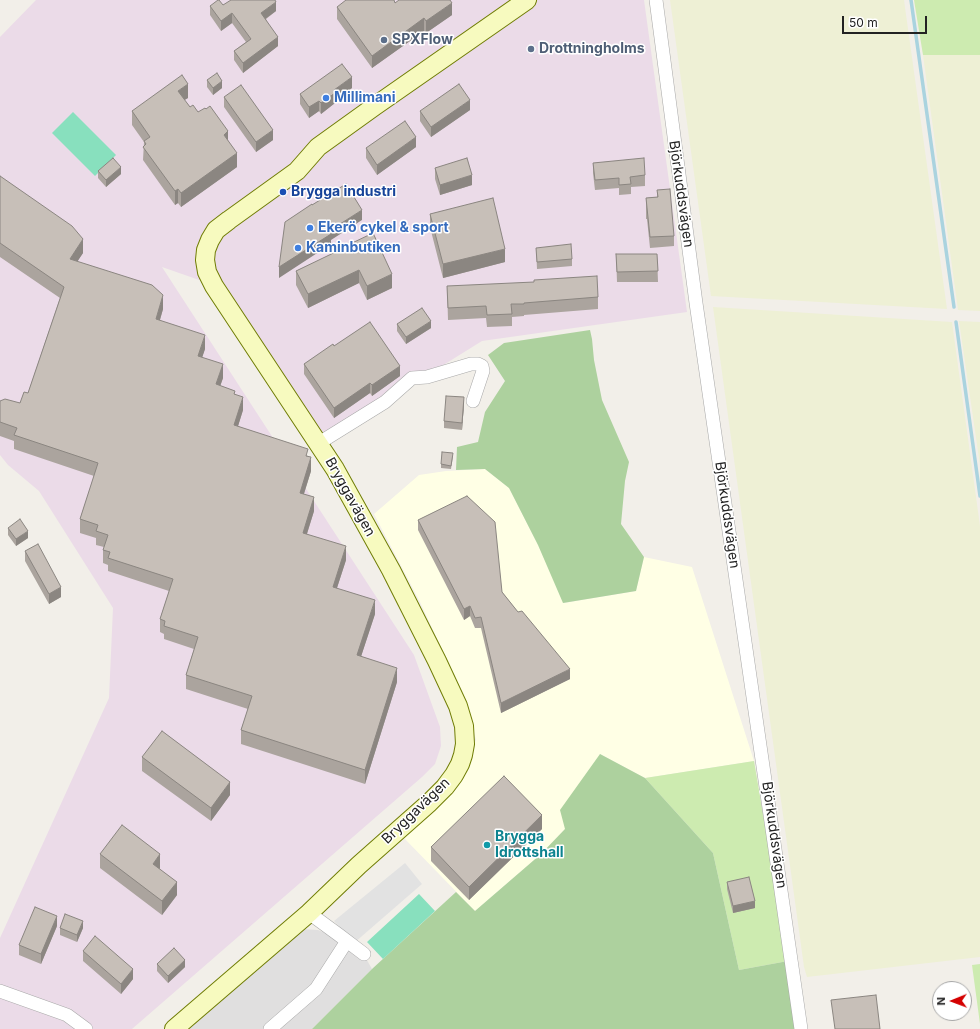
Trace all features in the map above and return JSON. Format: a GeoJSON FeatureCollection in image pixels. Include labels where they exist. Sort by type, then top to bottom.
{"type":"FeatureCollection","features":[{"type":"Feature","properties":{"kind":"main road","name":"Bryggavägen"},"geometry":{"type":"LineString","coordinates":[[174,1029],[309,913],[359,865],[429,803],[445,787],[460,764],[465,744],[464,726],[458,706],[391,570],[319,443],[214,286],[207,272],[205,260],[206,250],[216,230],[297,171],[318,147],[527,0]]}},
{"type":"Feature","properties":{"kind":"street","name":"Björkuddsvägen"},"geometry":{"type":"LineString","coordinates":[[656,0],[697,311],[801,1029]]}},
{"type":"Feature","properties":{"kind":"street","name":"Bryggavägen"},"geometry":{"type":"LineString","coordinates":[[319,443],[384,402],[412,378],[427,377],[471,364],[478,364],[482,366],[482,371],[473,401]]}},
{"type":"Feature","properties":{"kind":"street"},"geometry":{"type":"LineString","coordinates":[[309,913],[364,954]]}},
{"type":"Feature","properties":{"kind":"street"},"geometry":{"type":"LineString","coordinates":[[270,1029],[316,989],[347,941]]}},
{"type":"Feature","properties":{"kind":"street"},"geometry":{"type":"LineString","coordinates":[[0,991],[67,1015],[86,1029]]}},
{"type":"Feature","properties":{"kind":"shaded area"},"geometry":{"type":"Polygon","coordinates":[[[36,0],[644,0],[687,312],[482,341],[326,438],[225,289],[162,267],[414,655],[440,727],[441,746],[435,764],[422,777],[132,1029],[0,1029],[0,938],[109,698],[113,608],[39,491],[8,465],[0,455],[0,37],[36,0]]]}},
{"type":"Feature","properties":{"kind":"shaded area"},"geometry":{"type":"Polygon","coordinates":[[[670,0],[904,0],[947,309],[711,296],[670,0]]]}},
{"type":"Feature","properties":{"kind":"shaded area"},"geometry":{"type":"Polygon","coordinates":[[[923,55],[980,55],[980,311],[958,310],[923,55]]]}},
{"type":"Feature","properties":{"kind":"shaded area"},"geometry":{"type":"Polygon","coordinates":[[[713,307],[952,322],[980,526],[980,957],[807,977],[804,967],[713,307]]]}},
{"type":"Feature","properties":{"kind":"shaded area"},"geometry":{"type":"Polygon","coordinates":[[[959,321],[980,322],[980,465],[959,321]]]}},
{"type":"Feature","properties":{"kind":"shaded area"},"geometry":{"type":"Polygon","coordinates":[[[485,469],[509,488],[538,545],[564,603],[636,591],[644,557],[692,567],[754,761],[645,778],[600,754],[565,829],[541,854],[475,911],[404,838],[455,788],[476,740],[464,697],[420,602],[374,514],[419,475],[446,471],[485,469]]]}},
{"type":"Feature","properties":{"kind":"shaded area"},"geometry":{"type":"Polygon","coordinates":[[[405,863],[422,884],[354,943],[334,921],[405,863]]]}},
{"type":"Feature","properties":{"kind":"shaded area"},"geometry":{"type":"Polygon","coordinates":[[[301,929],[318,930],[335,937],[364,955],[372,969],[312,1029],[188,1029],[301,929]]]}},
{"type":"Feature","properties":{"kind":"green space"},"geometry":{"type":"Polygon","coordinates":[[[914,0],[980,0],[980,55],[923,55],[914,0]]]}},
{"type":"Feature","properties":{"kind":"green space"},"geometry":{"type":"Polygon","coordinates":[[[73,112],[116,155],[95,176],[52,133],[73,112]]]}},
{"type":"Feature","properties":{"kind":"green space"},"geometry":{"type":"Polygon","coordinates":[[[590,330],[602,400],[629,462],[625,481],[621,524],[644,557],[636,591],[563,603],[538,545],[509,488],[485,469],[456,470],[457,447],[478,442],[485,412],[505,381],[488,355],[504,343],[590,330]]]}},
{"type":"Feature","properties":{"kind":"green space"},"geometry":{"type":"Polygon","coordinates":[[[600,754],[645,778],[713,853],[739,970],[788,961],[796,1029],[312,1029],[372,969],[456,892],[475,911],[541,854],[565,829],[560,810],[600,754]]]}},
{"type":"Feature","properties":{"kind":"green space"},"geometry":{"type":"Polygon","coordinates":[[[754,761],[788,961],[739,970],[713,853],[645,778],[754,761]]]}},
{"type":"Feature","properties":{"kind":"green space"},"geometry":{"type":"Polygon","coordinates":[[[419,894],[435,911],[383,959],[367,942],[419,894]]]}},
{"type":"Feature","properties":{"kind":"green space"},"geometry":{"type":"Polygon","coordinates":[[[980,964],[980,1024],[972,965],[980,964]]]}},
{"type":"Feature","properties":{"kind":"building"},"geometry":{"type":"Polygon","coordinates":[[[218,0],[223,5],[231,0],[275,0],[276,2],[261,13],[278,37],[243,63],[234,51],[251,39],[232,13],[221,21],[210,6],[218,0]]]}},
{"type":"Feature","properties":{"kind":"building"},"geometry":{"type":"Polygon","coordinates":[[[346,0],[394,0],[395,3],[399,0],[450,0],[452,3],[426,21],[424,18],[372,56],[337,7],[346,0]]]}},
{"type":"Feature","properties":{"kind":"building"},"geometry":{"type":"Polygon","coordinates":[[[342,64],[352,77],[334,90],[335,93],[321,103],[319,101],[309,107],[300,94],[342,64]]]}},
{"type":"Feature","properties":{"kind":"building"},"geometry":{"type":"Polygon","coordinates":[[[217,73],[222,81],[213,88],[207,80],[217,73]]]}},
{"type":"Feature","properties":{"kind":"building"},"geometry":{"type":"Polygon","coordinates":[[[182,75],[188,84],[178,91],[190,107],[193,105],[198,112],[210,106],[228,131],[224,135],[237,153],[181,193],[178,189],[175,191],[143,147],[146,144],[144,141],[150,137],[132,111],[182,75]]]}},
{"type":"Feature","properties":{"kind":"building"},"geometry":{"type":"Polygon","coordinates":[[[459,84],[470,100],[431,127],[420,111],[459,84]]]}},
{"type":"Feature","properties":{"kind":"building"},"geometry":{"type":"Polygon","coordinates":[[[241,85],[273,130],[256,142],[224,97],[241,85]]]}},
{"type":"Feature","properties":{"kind":"building"},"geometry":{"type":"Polygon","coordinates":[[[405,121],[416,137],[377,165],[366,148],[405,121]]]}},
{"type":"Feature","properties":{"kind":"building"},"geometry":{"type":"Polygon","coordinates":[[[113,158],[121,167],[106,180],[98,171],[113,158]]]}},
{"type":"Feature","properties":{"kind":"building"},"geometry":{"type":"Polygon","coordinates":[[[467,158],[472,175],[440,185],[435,168],[467,158]]]}},
{"type":"Feature","properties":{"kind":"building"},"geometry":{"type":"Polygon","coordinates":[[[644,158],[645,175],[630,177],[631,184],[619,185],[619,178],[595,180],[593,163],[644,158]]]}},
{"type":"Feature","properties":{"kind":"building"},"geometry":{"type":"Polygon","coordinates":[[[0,176],[72,226],[83,239],[70,259],[152,285],[163,295],[156,319],[205,335],[198,356],[223,364],[216,384],[235,391],[234,394],[243,397],[234,425],[308,449],[306,456],[311,457],[300,493],[314,497],[303,533],[346,546],[333,587],[375,600],[357,655],[397,668],[365,770],[241,730],[252,696],[186,675],[198,637],[164,626],[165,621],[160,619],[173,579],[108,558],[110,552],[103,550],[108,535],[96,531],[98,525],[80,519],[98,463],[14,435],[17,428],[0,422],[0,401],[5,399],[20,403],[24,392],[28,393],[64,287],[0,243],[0,176]]]}},
{"type":"Feature","properties":{"kind":"building"},"geometry":{"type":"Polygon","coordinates":[[[346,184],[362,210],[329,231],[331,234],[279,267],[285,222],[346,184]]]}},
{"type":"Feature","properties":{"kind":"building"},"geometry":{"type":"Polygon","coordinates":[[[670,189],[674,236],[650,237],[646,198],[658,197],[657,190],[670,189]]]}},
{"type":"Feature","properties":{"kind":"building"},"geometry":{"type":"Polygon","coordinates":[[[493,198],[505,249],[443,264],[430,214],[493,198]]]}},
{"type":"Feature","properties":{"kind":"building"},"geometry":{"type":"Polygon","coordinates":[[[373,233],[392,274],[367,286],[359,270],[308,294],[296,271],[373,233]]]}},
{"type":"Feature","properties":{"kind":"building"},"geometry":{"type":"Polygon","coordinates":[[[571,244],[572,259],[537,262],[536,248],[571,244]]]}},
{"type":"Feature","properties":{"kind":"building"},"geometry":{"type":"Polygon","coordinates":[[[616,254],[657,254],[658,271],[617,272],[616,254]]]}},
{"type":"Feature","properties":{"kind":"building"},"geometry":{"type":"Polygon","coordinates":[[[597,276],[598,297],[511,304],[512,314],[487,315],[486,306],[448,308],[447,286],[534,282],[534,280],[597,276]]]}},
{"type":"Feature","properties":{"kind":"building"},"geometry":{"type":"Polygon","coordinates":[[[422,308],[431,321],[406,337],[397,324],[422,308]]]}},
{"type":"Feature","properties":{"kind":"building"},"geometry":{"type":"Polygon","coordinates":[[[370,322],[400,366],[372,385],[370,383],[334,408],[304,364],[333,344],[334,346],[370,322]]]}},
{"type":"Feature","properties":{"kind":"building"},"geometry":{"type":"Polygon","coordinates":[[[446,396],[464,397],[462,423],[444,421],[446,396]]]}},
{"type":"Feature","properties":{"kind":"building"},"geometry":{"type":"Polygon","coordinates":[[[442,452],[453,453],[451,466],[441,464],[442,452]]]}},
{"type":"Feature","properties":{"kind":"building"},"geometry":{"type":"Polygon","coordinates":[[[467,496],[495,522],[502,592],[518,612],[522,611],[570,669],[501,703],[481,617],[475,618],[470,606],[464,609],[418,520],[467,496]]]}},
{"type":"Feature","properties":{"kind":"building"},"geometry":{"type":"Polygon","coordinates":[[[20,519],[28,531],[16,539],[8,528],[20,519]]]}},
{"type":"Feature","properties":{"kind":"building"},"geometry":{"type":"Polygon","coordinates":[[[38,544],[61,587],[49,594],[25,551],[38,544]]]}},
{"type":"Feature","properties":{"kind":"building"},"geometry":{"type":"Polygon","coordinates":[[[162,731],[230,782],[211,808],[142,757],[162,731]]]}},
{"type":"Feature","properties":{"kind":"building","name":"Brygga Idrottshall"},"geometry":{"type":"Polygon","coordinates":[[[504,776],[542,815],[469,887],[431,847],[504,776]]]}},
{"type":"Feature","properties":{"kind":"building"},"geometry":{"type":"Polygon","coordinates":[[[122,825],[160,854],[153,864],[177,882],[162,901],[100,854],[122,825]]]}},
{"type":"Feature","properties":{"kind":"building"},"geometry":{"type":"Polygon","coordinates":[[[749,877],[755,901],[733,906],[727,882],[749,877]]]}},
{"type":"Feature","properties":{"kind":"building"},"geometry":{"type":"Polygon","coordinates":[[[35,907],[57,916],[41,954],[19,945],[35,907]]]}},
{"type":"Feature","properties":{"kind":"building"},"geometry":{"type":"Polygon","coordinates":[[[65,914],[83,921],[77,935],[60,928],[65,914]]]}},
{"type":"Feature","properties":{"kind":"building"},"geometry":{"type":"Polygon","coordinates":[[[95,936],[133,969],[121,984],[83,951],[95,936]]]}},
{"type":"Feature","properties":{"kind":"building"},"geometry":{"type":"Polygon","coordinates":[[[174,948],[185,960],[168,976],[157,964],[174,948]]]}},
{"type":"Feature","properties":{"kind":"building"},"geometry":{"type":"Polygon","coordinates":[[[876,995],[880,1029],[835,1029],[831,1000],[876,995]]]}},
{"type":"Feature","properties":{"kind":"waterway"},"geometry":{"type":"LineString","coordinates":[[911,0],[954,307]]}},
{"type":"Feature","properties":{"kind":"waterway"},"geometry":{"type":"LineString","coordinates":[[956,322],[980,496]]}},
{"type":"Feature","properties":{"kind":"place","name":"SPXFlow"},"geometry":{"type":"Point","coordinates":[384,40]}},
{"type":"Feature","properties":{"kind":"place","name":"Drottningholms"},"geometry":{"type":"Point","coordinates":[531,49]}},
{"type":"Feature","properties":{"kind":"place","name":"Millimani"},"geometry":{"type":"Point","coordinates":[326,98]}},
{"type":"Feature","properties":{"kind":"place","name":"Brygga industri"},"geometry":{"type":"Point","coordinates":[283,192]}},
{"type":"Feature","properties":{"kind":"place","name":"Ekerö cykel & sport"},"geometry":{"type":"Point","coordinates":[310,228]}},
{"type":"Feature","properties":{"kind":"place","name":"Kaminbutiken"},"geometry":{"type":"Point","coordinates":[298,248]}},
{"type":"Feature","properties":{"kind":"place","name":"Brygga Idrottshall"},"geometry":{"type":"Point","coordinates":[487,845]}}]}
